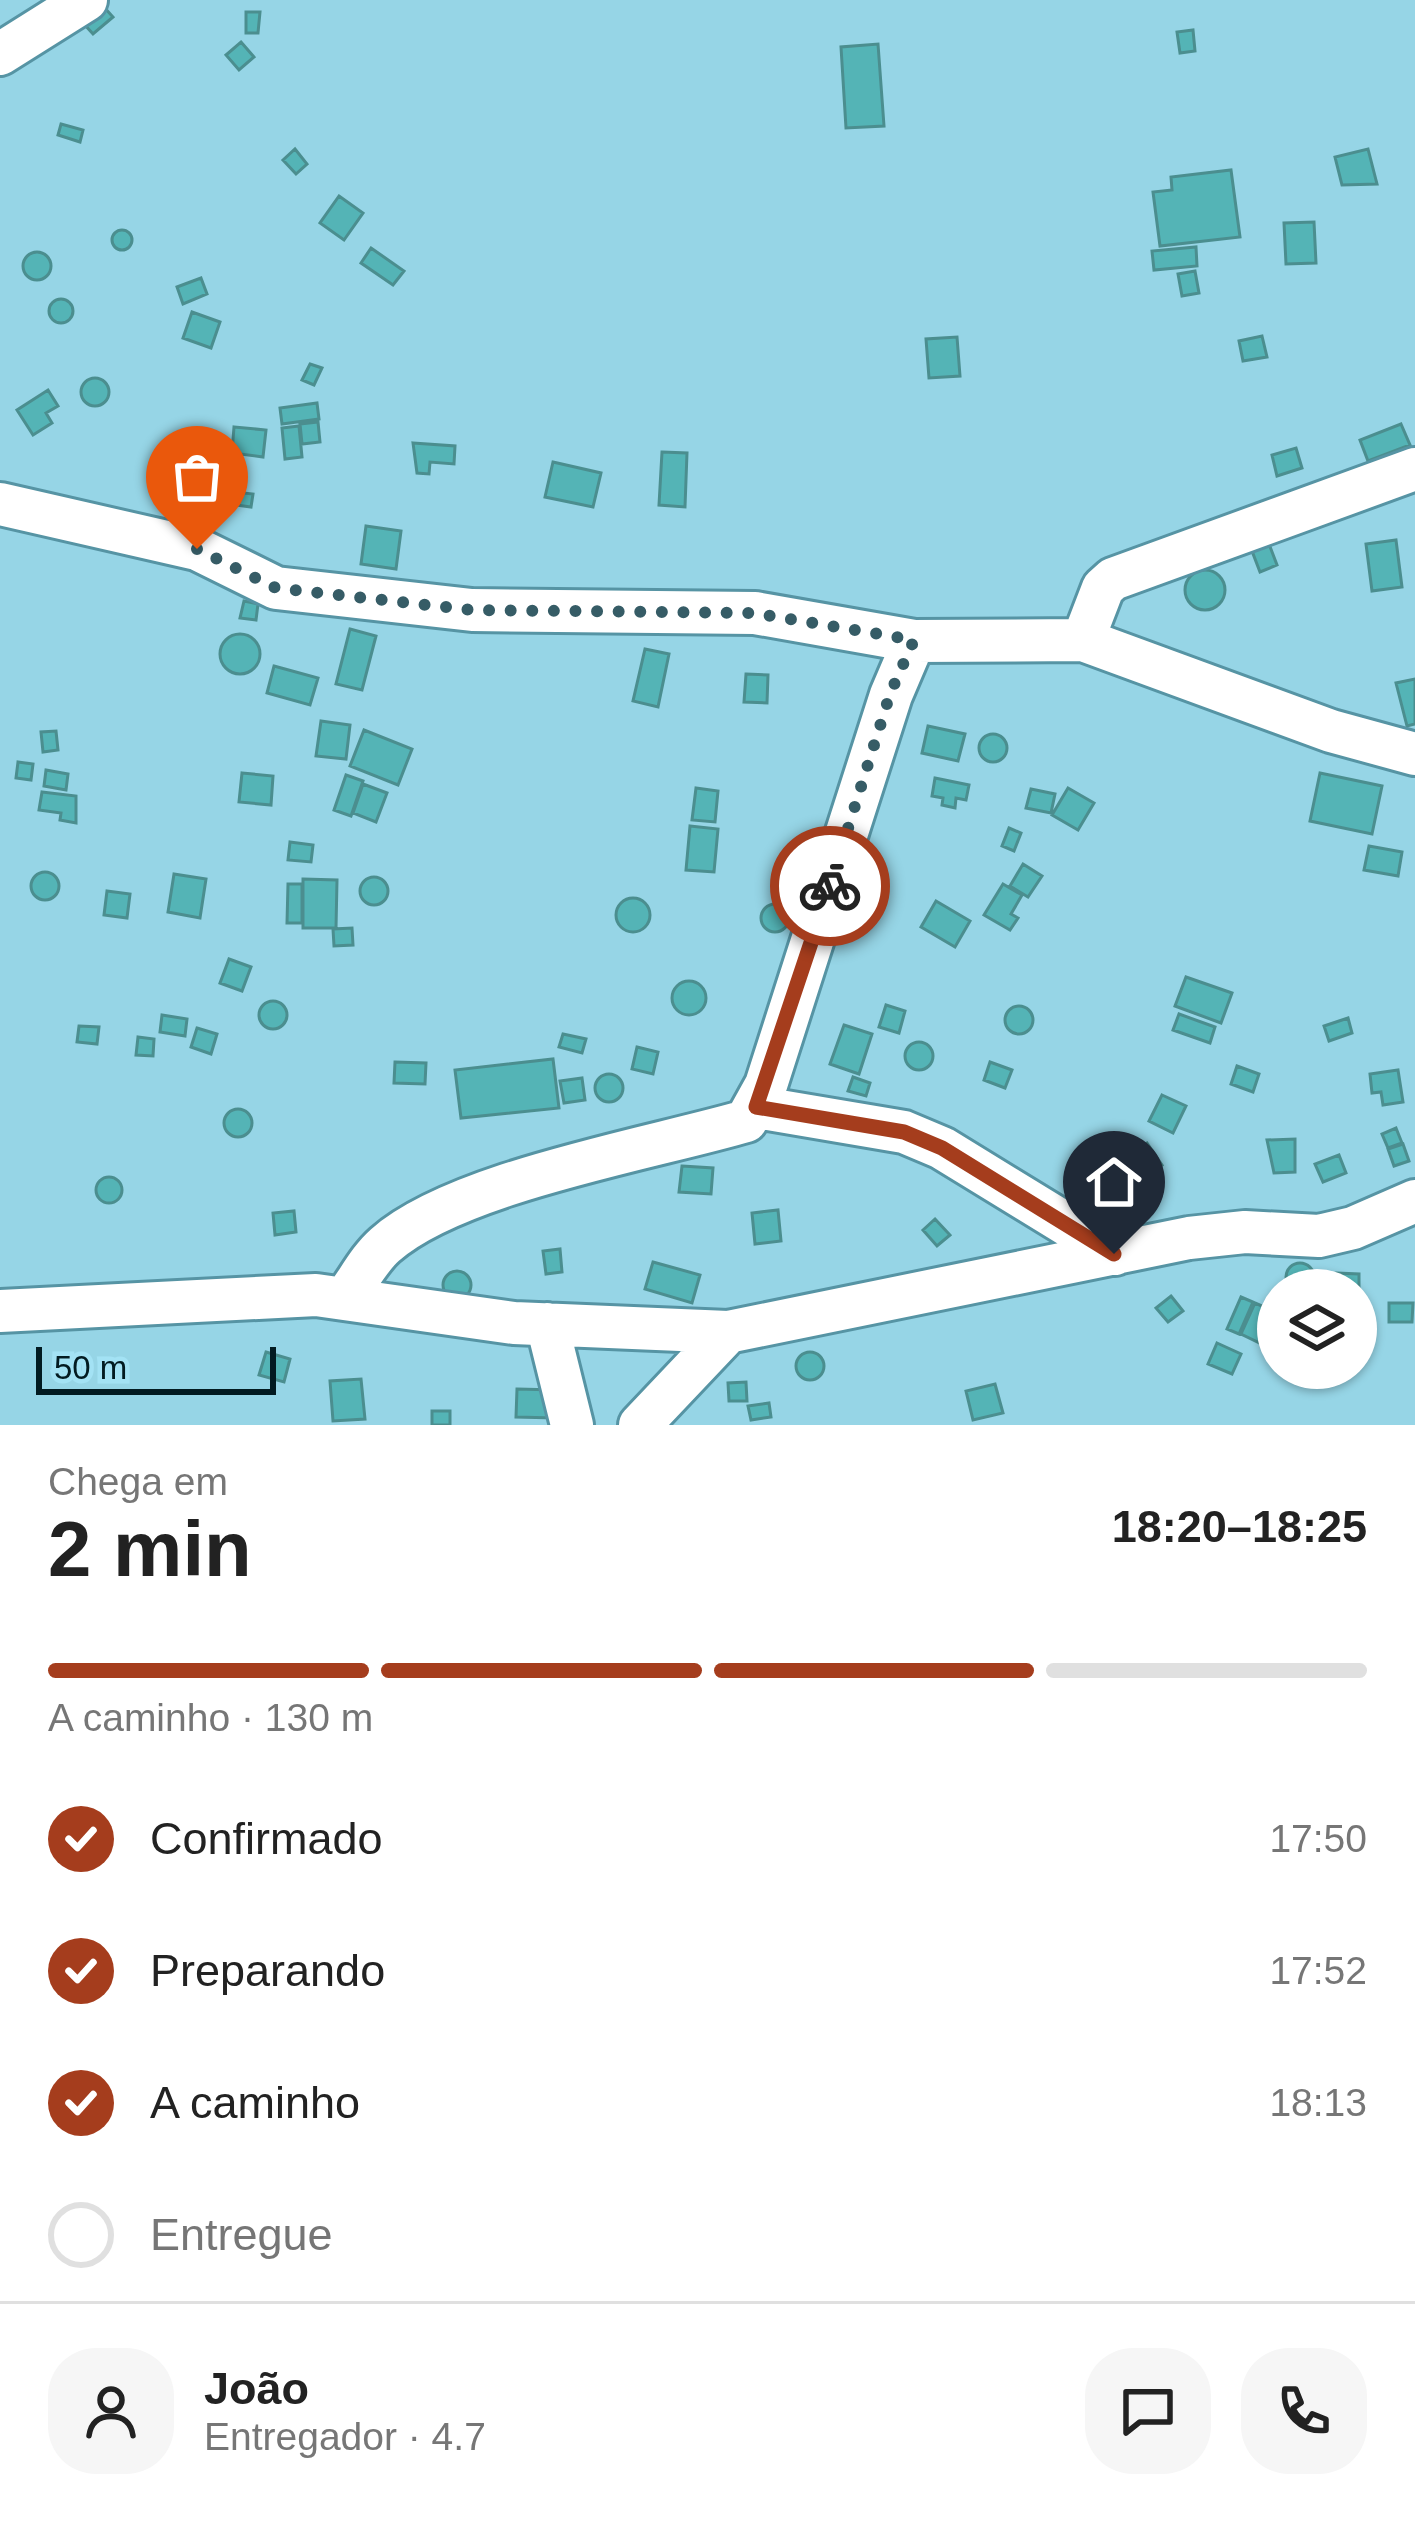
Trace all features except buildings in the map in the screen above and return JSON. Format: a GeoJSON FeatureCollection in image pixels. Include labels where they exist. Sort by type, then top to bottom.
{"type":"FeatureCollection","features":[{"type":"Feature","properties":{"kind":"street"},"geometry":{"type":"LineString","coordinates":[[0,54],[86,0]]}},
{"type":"Feature","properties":{"kind":"street"},"geometry":{"type":"LineString","coordinates":[[1083,640],[1103,588],[1113,579],[1415,469]]}},
{"type":"Feature","properties":{"kind":"street"},"geometry":{"type":"LineString","coordinates":[[0,504],[197,549],[276,588],[472,610],[754,613],[914,640],[1083,640],[1378,747],[1415,754]]}},
{"type":"Feature","properties":{"kind":"street"},"geometry":{"type":"LineString","coordinates":[[345,1298],[382,1248],[412,1225],[532,1180],[746,1121],[756,1107],[890,694],[914,640]]}},
{"type":"Feature","properties":{"kind":"street"},"geometry":{"type":"LineString","coordinates":[[756,1107],[904,1132],[942,1148],[1114,1254]]}},
{"type":"Feature","properties":{"kind":"street"},"geometry":{"type":"LineString","coordinates":[[0,1311],[345,1298],[465,1318],[728,1332],[1245,1232],[1319,1236],[1353,1228],[1415,1202]]}},
{"type":"Feature","properties":{"kind":"street"},"geometry":{"type":"LineString","coordinates":[[547,1324],[572,1425]]}},
{"type":"Feature","properties":{"kind":"street"},"geometry":{"type":"LineString","coordinates":[[640,1425],[728,1332]]}},
{"type":"Feature","properties":{"kind":"way so far"},"geometry":{"type":"LineString","coordinates":[[197,549],[276,588],[472,610],[754,613],[914,640],[890,694],[830,886]]}},
{"type":"Feature","properties":{"kind":"route"},"geometry":{"type":"LineString","coordinates":[[830,886],[756,1107],[904,1132],[942,1148],[1114,1254]]}}]}
